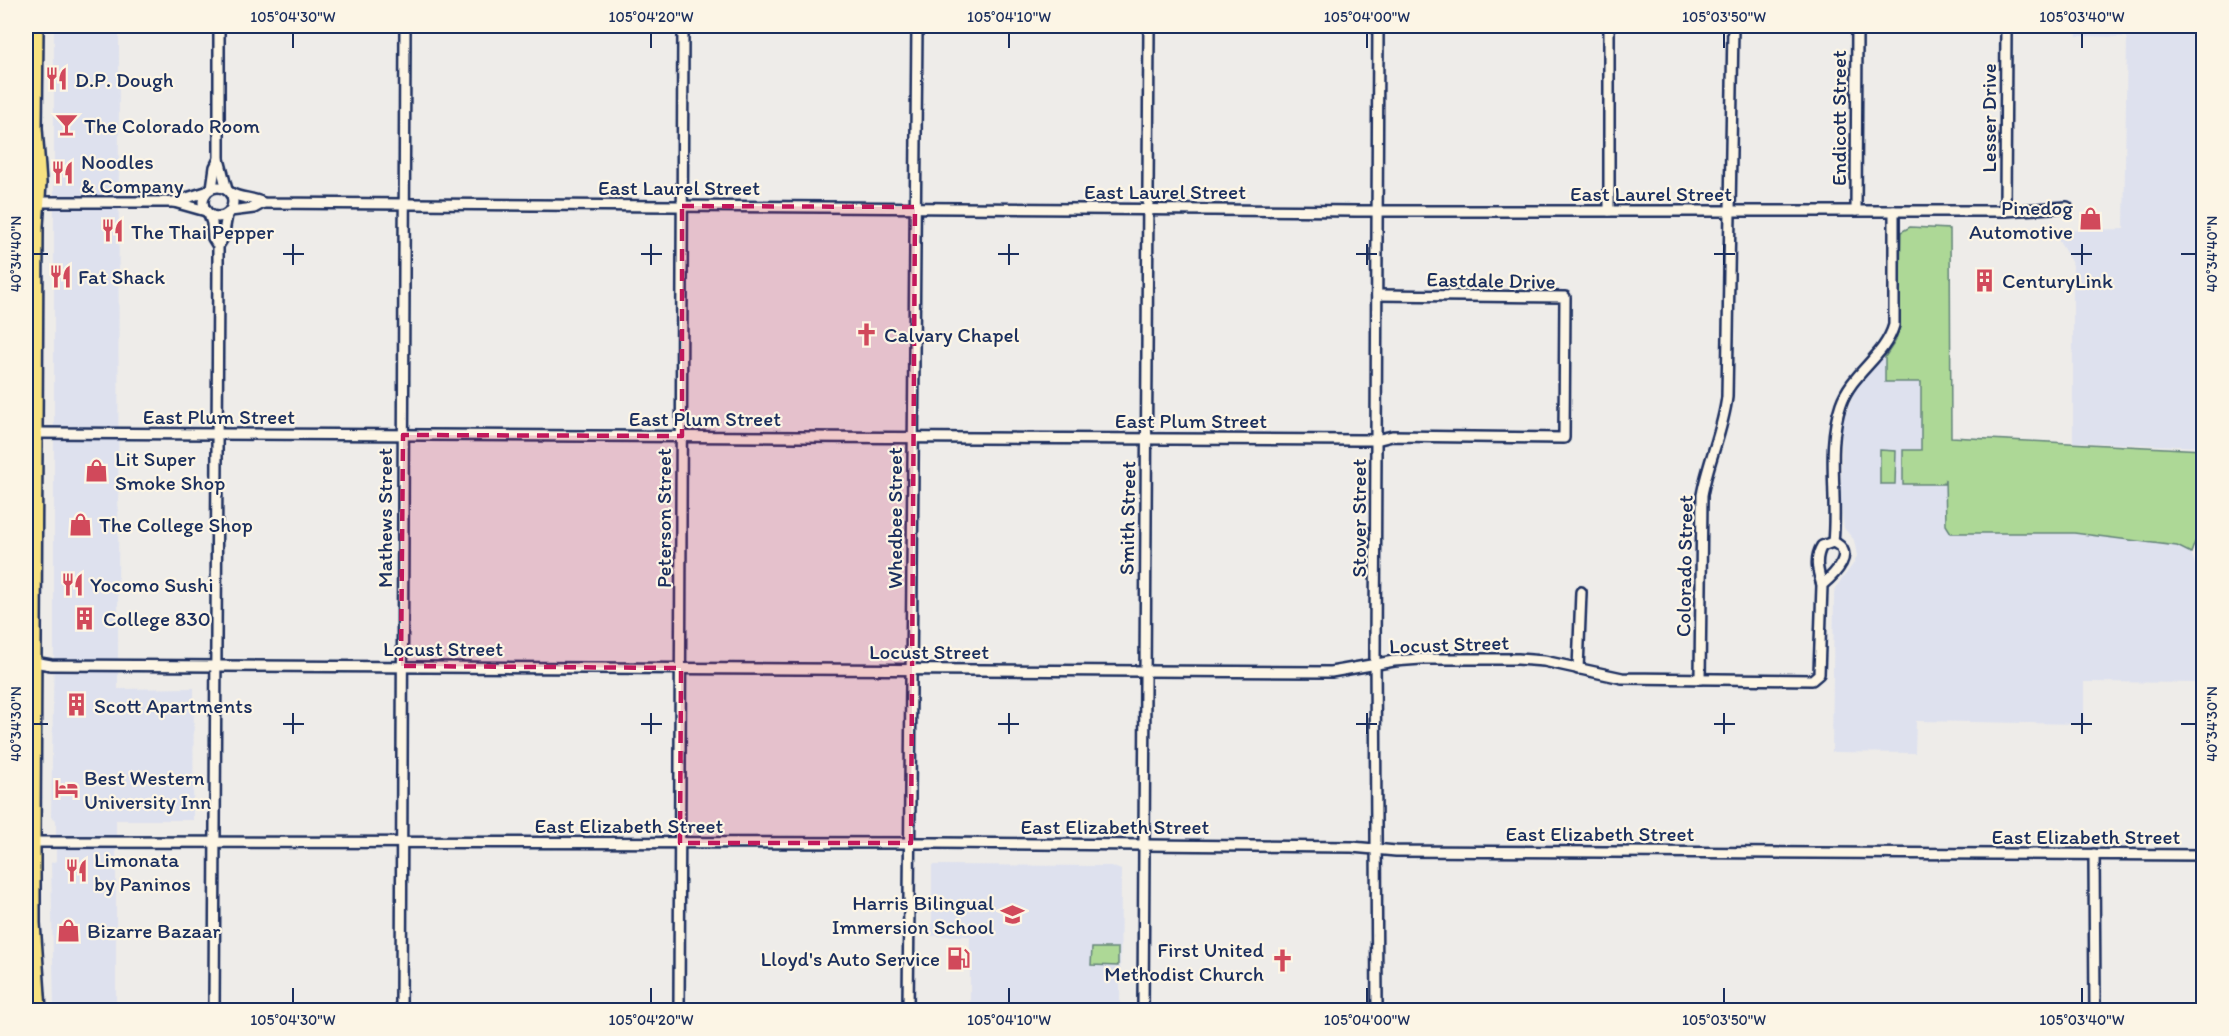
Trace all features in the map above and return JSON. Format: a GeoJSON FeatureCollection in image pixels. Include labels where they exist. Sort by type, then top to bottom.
{"type":"FeatureCollection","features":[{"type":"Feature","properties":{"kind":"highway"},"geometry":{"type":"LineString","coordinates":[[35,26],[34,106],[38,155],[30,432],[29,842],[38,1011]]}},
{"type":"Feature","properties":{"kind":"street"},"geometry":{"type":"LineString","coordinates":[[214,1011],[218,246],[223,238],[223,226],[233,203],[219,159],[219,26]]}},
{"type":"Feature","properties":{"kind":"street","name":"Mathews Street"},"geometry":{"type":"LineString","coordinates":[[400,1011],[405,26]]}},
{"type":"Feature","properties":{"kind":"street","name":"Peterson Street"},"geometry":{"type":"LineString","coordinates":[[679,1011],[683,26]]}},
{"type":"Feature","properties":{"kind":"street","name":"Whedbee Street"},"geometry":{"type":"LineString","coordinates":[[908,1011],[917,26]]}},
{"type":"Feature","properties":{"kind":"street","name":"Smith Street"},"geometry":{"type":"LineString","coordinates":[[1143,1011],[1142,844],[1149,26]]}},
{"type":"Feature","properties":{"kind":"street","name":"Stover Street"},"geometry":{"type":"LineString","coordinates":[[1377,1011],[1375,664],[1378,26]]}},
{"type":"Feature","properties":{"kind":"street"},"geometry":{"type":"LineString","coordinates":[[1609,26],[1609,211]]}},
{"type":"Feature","properties":{"kind":"street","name":"Colorado Street"},"geometry":{"type":"LineString","coordinates":[[1700,679],[1700,515],[1704,482],[1726,408],[1733,26]]}},
{"type":"Feature","properties":{"kind":"street","name":"Endicott Street"},"geometry":{"type":"LineString","coordinates":[[1856,211],[1857,26]]}},
{"type":"Feature","properties":{"kind":"street","name":"Lesser Drive"},"geometry":{"type":"LineString","coordinates":[[2005,211],[2006,26]]}},
{"type":"Feature","properties":{"kind":"street"},"geometry":{"type":"LineString","coordinates":[[218,246],[213,238],[212,223],[203,202],[219,159]]}},
{"type":"Feature","properties":{"kind":"street"},"geometry":{"type":"LineString","coordinates":[[174,202],[218,187],[229,192]]}},
{"type":"Feature","properties":{"kind":"street","name":"East Laurel Street"},"geometry":{"type":"LineString","coordinates":[[229,192],[263,203],[1609,211],[2005,211],[2067,207]]}},
{"type":"Feature","properties":{"kind":"street"},"geometry":{"type":"LineString","coordinates":[[37,202],[174,202],[218,217],[228,213]]}},
{"type":"Feature","properties":{"kind":"street","name":"East Laurel Street"},"geometry":{"type":"LineString","coordinates":[[228,213],[254,208],[263,203]]}},
{"type":"Feature","properties":{"kind":"street"},"geometry":{"type":"LineString","coordinates":[[1833,542],[1835,525],[1833,445],[1841,403],[1861,370],[1884,349],[1894,325],[1894,211]]}},
{"type":"Feature","properties":{"kind":"street","name":"Eastdale Drive"},"geometry":{"type":"LineString","coordinates":[[1376,440],[1392,436],[1564,438],[1564,297],[1377,296]]}},
{"type":"Feature","properties":{"kind":"street","name":"East Plum Street"},"geometry":{"type":"LineString","coordinates":[[30,432],[1376,440]]}},
{"type":"Feature","properties":{"kind":"street"},"geometry":{"type":"LineString","coordinates":[[1833,542],[1839,544],[1844,556],[1841,566],[1822,585],[1817,559],[1822,546],[1833,542]]}},
{"type":"Feature","properties":{"kind":"street","name":"Locust Street"},"geometry":{"type":"LineString","coordinates":[[30,658],[51,665],[1331,672],[1421,659],[1518,659],[1544,661],[1622,678],[1812,680],[1819,674],[1822,585]]}},
{"type":"Feature","properties":{"kind":"street"},"geometry":{"type":"LineString","coordinates":[[1578,669],[1581,592]]}},
{"type":"Feature","properties":{"kind":"street","name":"East Elizabeth Street"},"geometry":{"type":"LineString","coordinates":[[29,842],[1142,844],[1352,847],[1407,851],[2204,855]]}},
{"type":"Feature","properties":{"kind":"street"},"geometry":{"type":"LineString","coordinates":[[2094,854],[2095,1011]]}},
{"type":"Feature","properties":{"kind":"highlighted area"},"geometry":{"type":"Polygon","coordinates":[[[682,206],[915,207],[911,843],[680,843],[681,668],[401,666],[403,435],[682,436],[682,206]]]}},
{"type":"Feature","properties":{"kind":"shaded area"},"geometry":{"type":"Polygon","coordinates":[[[54,26],[119,26],[118,689],[194,688],[193,820],[116,820],[116,1010],[54,1010],[51,863],[56,861],[56,820],[51,817],[54,648],[54,26]]]}},
{"type":"Feature","properties":{"kind":"shaded area"},"geometry":{"type":"Polygon","coordinates":[[[2076,26],[2203,26],[2203,447],[2073,442],[2073,265],[2053,231],[2124,229],[2127,37],[2077,36],[2076,26]]]}},
{"type":"Feature","properties":{"kind":"shaded area"},"geometry":{"type":"Polygon","coordinates":[[[1885,357],[1886,382],[1921,381],[1921,450],[1932,452],[1944,462],[1946,525],[1951,533],[2074,533],[2177,546],[2191,553],[2197,570],[2203,575],[2203,683],[2084,682],[2084,724],[1916,721],[1915,753],[1832,752],[1834,594],[1836,587],[1857,556],[1854,540],[1844,528],[1841,504],[1842,422],[1857,386],[1868,371],[1885,357]]]}},
{"type":"Feature","properties":{"kind":"shaded area"},"geometry":{"type":"Polygon","coordinates":[[[932,865],[1111,866],[1121,870],[1120,1010],[970,1009],[970,936],[932,936],[932,865]]]}},
{"type":"Feature","properties":{"kind":"green space"},"geometry":{"type":"Polygon","coordinates":[[[1910,227],[1950,229],[1951,437],[2203,450],[2202,536],[2195,542],[2191,553],[2177,546],[2074,533],[1951,533],[1946,525],[1945,479],[1944,484],[1903,484],[1903,450],[1921,450],[1921,382],[1885,382],[1885,357],[1895,342],[1899,329],[1901,232],[1910,227]]]}},
{"type":"Feature","properties":{"kind":"green space"},"geometry":{"type":"Polygon","coordinates":[[[1880,450],[1896,451],[1895,484],[1880,484],[1880,450]]]}},
{"type":"Feature","properties":{"kind":"green space"},"geometry":{"type":"Polygon","coordinates":[[[1092,948],[1118,948],[1118,966],[1091,965],[1092,948]]]}},
{"type":"Feature","properties":{"kind":"place","name":"D.P. Dough"},"geometry":{"type":"Point","coordinates":[57,79]}},
{"type":"Feature","properties":{"kind":"place","name":"The Colorado Room"},"geometry":{"type":"Point","coordinates":[66,125]}},
{"type":"Feature","properties":{"kind":"place","name":"Noodles & Company"},"geometry":{"type":"Point","coordinates":[63,173]}},
{"type":"Feature","properties":{"kind":"place","name":"Pinedog Automotive"},"geometry":{"type":"Point","coordinates":[2091,219]}},
{"type":"Feature","properties":{"kind":"place","name":"The Thai Pepper"},"geometry":{"type":"Point","coordinates":[113,231]}},
{"type":"Feature","properties":{"kind":"place","name":"Fat Shack"},"geometry":{"type":"Point","coordinates":[60,276]}},
{"type":"Feature","properties":{"kind":"place","name":"CenturyLink"},"geometry":{"type":"Point","coordinates":[1984,280]}},
{"type":"Feature","properties":{"kind":"place","name":"Calvary Chapel"},"geometry":{"type":"Point","coordinates":[866,334]}},
{"type":"Feature","properties":{"kind":"place","name":"Lit Super Smoke Shop"},"geometry":{"type":"Point","coordinates":[97,470]}},
{"type":"Feature","properties":{"kind":"place","name":"The College Shop"},"geometry":{"type":"Point","coordinates":[81,524]}},
{"type":"Feature","properties":{"kind":"place","name":"Yocomo Sushi"},"geometry":{"type":"Point","coordinates":[72,584]}},
{"type":"Feature","properties":{"kind":"place","name":"College 830"},"geometry":{"type":"Point","coordinates":[85,618]}},
{"type":"Feature","properties":{"kind":"place","name":"Scott Apartments"},"geometry":{"type":"Point","coordinates":[76,705]}},
{"type":"Feature","properties":{"kind":"place","name":"Best Western University Inn"},"geometry":{"type":"Point","coordinates":[66,789]}},
{"type":"Feature","properties":{"kind":"place","name":"Limonata by Paninos"},"geometry":{"type":"Point","coordinates":[76,871]}},
{"type":"Feature","properties":{"kind":"place","name":"Harris Bilingual Immersion School"},"geometry":{"type":"Point","coordinates":[1012,914]}},
{"type":"Feature","properties":{"kind":"place","name":"Bizarre Bazaar"},"geometry":{"type":"Point","coordinates":[69,930]}},
{"type":"Feature","properties":{"kind":"place","name":"Lloyd's Auto Service"},"geometry":{"type":"Point","coordinates":[958,958]}},
{"type":"Feature","properties":{"kind":"place","name":"First United Methodist Church"},"geometry":{"type":"Point","coordinates":[1282,961]}}]}
